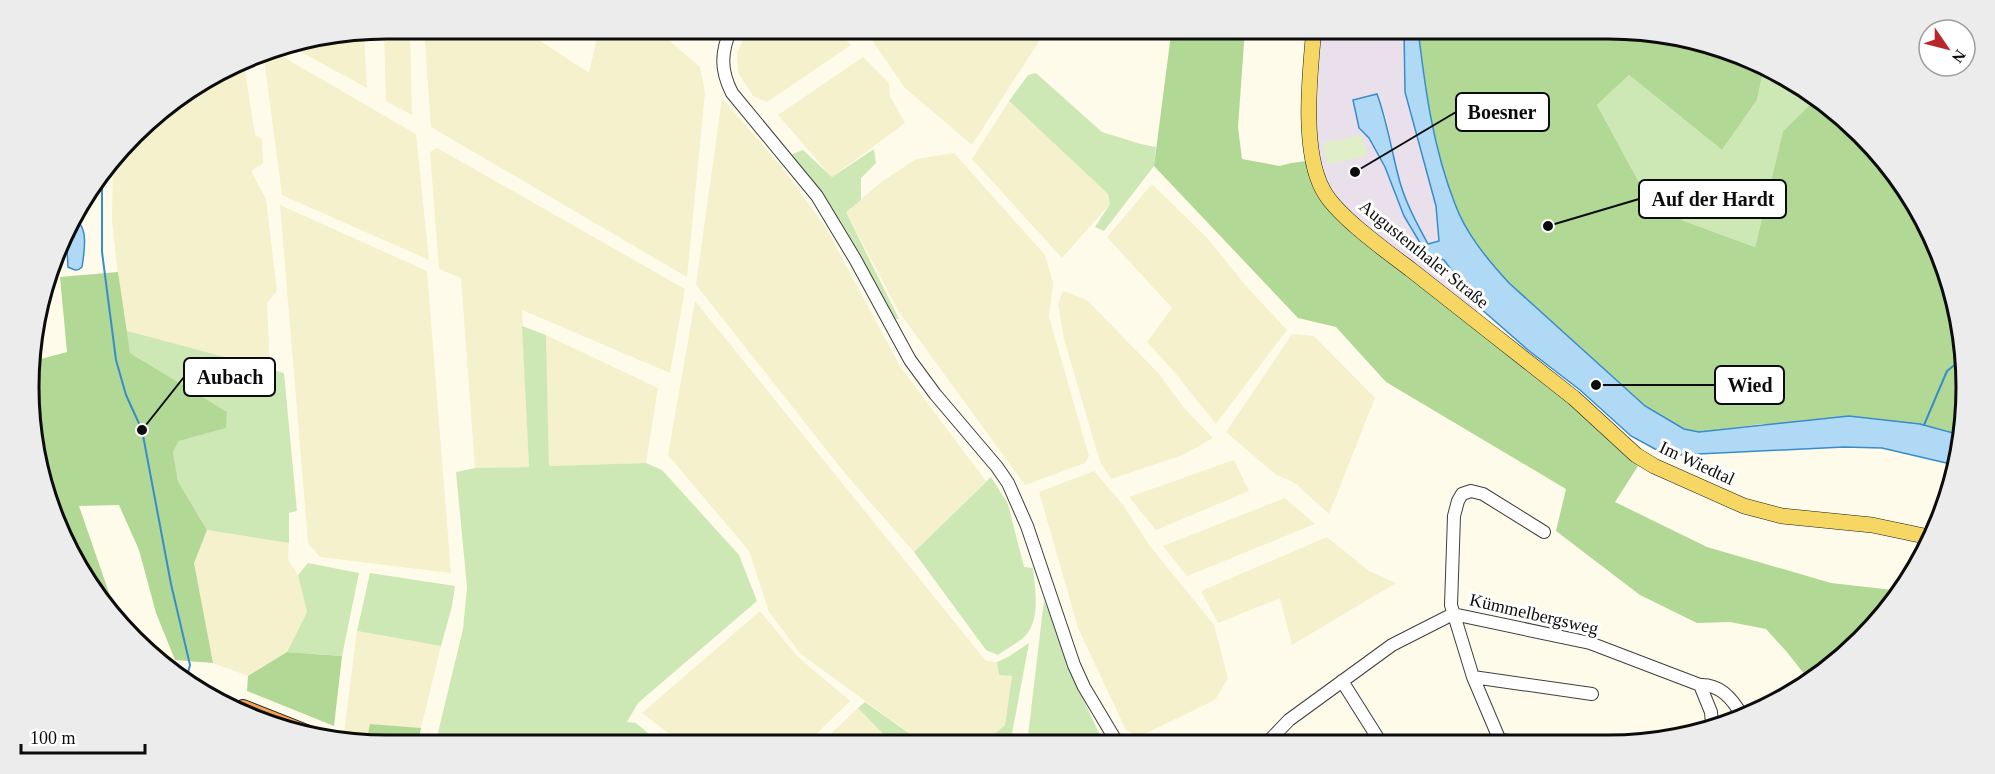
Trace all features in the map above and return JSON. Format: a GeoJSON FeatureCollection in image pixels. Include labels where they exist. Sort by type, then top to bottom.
{"type":"FeatureCollection","features":[{"type":"Feature","properties":{"kind":"main road","name":"Augustenthaler Straße"},"geometry":{"type":"LineString","coordinates":[[1313,39],[1310,70],[1310,129],[1315,172],[1323,191],[1335,207],[1370,238],[1492,333]]}},
{"type":"Feature","properties":{"kind":"main road","name":"Im Wiedtal"},"geometry":{"type":"LineString","coordinates":[[1492,333],[1581,404],[1624,446],[1654,466],[1744,506],[1782,516],[1872,525],[1923,536]]}},
{"type":"Feature","properties":{"kind":"street"},"geometry":{"type":"LineString","coordinates":[[727,39],[723,66],[726,81],[732,93],[817,196],[855,259],[910,360],[935,394],[997,466],[1008,483],[1027,526],[1074,665],[1084,687],[1113,735]]}},
{"type":"Feature","properties":{"kind":"street"},"geometry":{"type":"LineString","coordinates":[[1498,735],[1473,676],[1450,605],[1454,516],[1458,501],[1462,494],[1471,491],[1483,494],[1544,532]]}},
{"type":"Feature","properties":{"kind":"street","name":"Kümmelbergsweg"},"geometry":{"type":"LineString","coordinates":[[1275,735],[1289,720],[1392,645],[1453,614],[1590,643],[1700,685],[1712,684],[1725,692],[1738,710]]}},
{"type":"Feature","properties":{"kind":"street"},"geometry":{"type":"LineString","coordinates":[[1473,676],[1592,694]]}},
{"type":"Feature","properties":{"kind":"street"},"geometry":{"type":"LineString","coordinates":[[1342,681],[1376,735]]}},
{"type":"Feature","properties":{"kind":"street"},"geometry":{"type":"LineString","coordinates":[[1700,685],[1712,719]]}},
{"type":"Feature","properties":{"kind":"shaded area"},"geometry":{"type":"Polygon","coordinates":[[[384,39],[410,39],[412,115],[386,101],[384,39]]]}},
{"type":"Feature","properties":{"kind":"shaded area"},"geometry":{"type":"Polygon","coordinates":[[[425,39],[537,39],[589,73],[597,39],[668,39],[700,67],[705,93],[687,277],[431,127],[425,39]]]}},
{"type":"Feature","properties":{"kind":"shaded area"},"geometry":{"type":"Polygon","coordinates":[[[743,39],[845,39],[851,45],[767,102],[753,96],[738,72],[737,53],[743,39]]]}},
{"type":"Feature","properties":{"kind":"shaded area"},"geometry":{"type":"Polygon","coordinates":[[[1041,39],[972,145],[905,88],[872,40],[1041,39]]]}},
{"type":"Feature","properties":{"kind":"shaded area"},"geometry":{"type":"Polygon","coordinates":[[[1320,39],[1404,39],[1405,92],[1436,206],[1440,241],[1428,244],[1411,212],[1398,177],[1386,118],[1377,94],[1353,100],[1359,128],[1369,138],[1385,167],[1404,216],[1426,253],[1444,260],[1480,308],[1475,315],[1392,251],[1335,199],[1319,162],[1316,123],[1320,39]]]}},
{"type":"Feature","properties":{"kind":"shaded area"},"geometry":{"type":"Polygon","coordinates":[[[364,40],[367,88],[298,51],[364,40]]]}},
{"type":"Feature","properties":{"kind":"shaded area"},"geometry":{"type":"Polygon","coordinates":[[[280,56],[416,134],[429,260],[282,195],[264,61],[280,56]]]}},
{"type":"Feature","properties":{"kind":"shaded area"},"geometry":{"type":"Polygon","coordinates":[[[863,57],[889,83],[890,96],[905,123],[832,177],[778,115],[863,57]]]}},
{"type":"Feature","properties":{"kind":"shaded area"},"geometry":{"type":"Polygon","coordinates":[[[245,69],[255,135],[262,139],[263,163],[251,171],[266,199],[277,291],[267,303],[270,370],[124,330],[112,220],[113,173],[125,158],[175,111],[213,86],[245,69]]]}},
{"type":"Feature","properties":{"kind":"shaded area"},"geometry":{"type":"Polygon","coordinates":[[[722,98],[785,171],[826,228],[901,368],[986,481],[914,552],[848,477],[696,285],[722,98]]]}},
{"type":"Feature","properties":{"kind":"shaded area"},"geometry":{"type":"Polygon","coordinates":[[[1009,101],[1108,194],[1110,204],[1062,258],[972,159],[1009,101]]]}},
{"type":"Feature","properties":{"kind":"shaded area"},"geometry":{"type":"Polygon","coordinates":[[[437,148],[685,289],[670,373],[522,310],[529,467],[475,468],[461,278],[439,269],[430,152],[437,148]]]}},
{"type":"Feature","properties":{"kind":"shaded area"},"geometry":{"type":"Polygon","coordinates":[[[954,153],[1045,255],[1053,283],[1049,317],[1089,456],[1085,463],[1025,485],[899,312],[846,212],[880,183],[916,159],[954,153]]]}},
{"type":"Feature","properties":{"kind":"shaded area"},"geometry":{"type":"Polygon","coordinates":[[[1152,184],[1209,240],[1246,286],[1287,330],[1216,424],[1147,342],[1172,308],[1107,237],[1152,184]]]}},
{"type":"Feature","properties":{"kind":"shaded area"},"geometry":{"type":"Polygon","coordinates":[[[280,205],[427,271],[451,573],[320,557],[308,543],[280,205]]]}},
{"type":"Feature","properties":{"kind":"shaded area"},"geometry":{"type":"Polygon","coordinates":[[[1063,291],[1087,300],[1159,374],[1185,409],[1213,438],[1183,455],[1111,479],[1100,462],[1064,339],[1058,304],[1063,291]]]}},
{"type":"Feature","properties":{"kind":"shaded area"},"geometry":{"type":"Polygon","coordinates":[[[695,301],[986,661],[997,662],[999,675],[1012,675],[1005,725],[993,735],[912,735],[801,654],[769,612],[749,551],[668,455],[695,301]]]}},
{"type":"Feature","properties":{"kind":"shaded area"},"geometry":{"type":"Polygon","coordinates":[[[1292,334],[1314,336],[1375,398],[1329,514],[1295,483],[1275,474],[1226,432],[1292,334]]]}},
{"type":"Feature","properties":{"kind":"shaded area"},"geometry":{"type":"Polygon","coordinates":[[[546,335],[658,388],[646,463],[549,466],[546,335]]]}},
{"type":"Feature","properties":{"kind":"shaded area"},"geometry":{"type":"Polygon","coordinates":[[[1234,460],[1249,491],[1156,530],[1129,497],[1234,460]]]}},
{"type":"Feature","properties":{"kind":"shaded area"},"geometry":{"type":"Polygon","coordinates":[[[1094,471],[1123,505],[1150,546],[1214,625],[1228,678],[1215,700],[1142,735],[1135,735],[1126,730],[1078,628],[1039,492],[1094,471]]]}},
{"type":"Feature","properties":{"kind":"shaded area"},"geometry":{"type":"Polygon","coordinates":[[[1285,498],[1315,524],[1187,576],[1163,546],[1285,498]]]}},
{"type":"Feature","properties":{"kind":"shaded area"},"geometry":{"type":"Polygon","coordinates":[[[207,530],[289,543],[288,560],[298,575],[307,612],[287,652],[248,676],[213,663],[193,563],[207,530]]]}},
{"type":"Feature","properties":{"kind":"shaded area"},"geometry":{"type":"Polygon","coordinates":[[[1327,537],[1369,571],[1396,583],[1292,645],[1280,598],[1218,623],[1201,591],[1327,537]]]}},
{"type":"Feature","properties":{"kind":"shaded area"},"geometry":{"type":"Polygon","coordinates":[[[760,611],[798,657],[850,701],[815,735],[671,735],[642,713],[760,611]]]}},
{"type":"Feature","properties":{"kind":"shaded area"},"geometry":{"type":"Polygon","coordinates":[[[357,631],[441,646],[421,728],[370,724],[368,734],[344,732],[357,631]]]}},
{"type":"Feature","properties":{"kind":"shaded area"},"geometry":{"type":"Polygon","coordinates":[[[858,708],[884,735],[830,735],[858,708]]]}},
{"type":"Feature","properties":{"kind":"green space"},"geometry":{"type":"Polygon","coordinates":[[[1170,39],[1244,39],[1238,127],[1242,159],[1280,166],[1307,161],[1316,194],[1338,220],[1566,399],[1638,466],[1615,502],[1707,547],[1831,583],[1890,590],[1854,633],[1804,674],[1766,629],[1730,622],[1697,623],[1640,595],[1556,531],[1566,489],[1386,382],[1336,327],[1298,318],[1154,166],[1170,39]]]}},
{"type":"Feature","properties":{"kind":"green space"},"geometry":{"type":"Polygon","coordinates":[[[1419,39],[1631,40],[1698,51],[1741,65],[1762,75],[1757,100],[1722,150],[1629,75],[1597,105],[1646,195],[1684,221],[1755,247],[1783,131],[1810,104],[1854,141],[1884,175],[1909,213],[1930,254],[1944,297],[1953,342],[1956,387],[1953,433],[1920,424],[1762,424],[1699,432],[1684,429],[1645,406],[1509,283],[1471,236],[1447,183],[1435,140],[1419,39]]]}},
{"type":"Feature","properties":{"kind":"green space"},"geometry":{"type":"Polygon","coordinates":[[[1036,73],[1102,132],[1156,147],[1154,166],[1104,231],[1095,227],[1110,204],[1108,194],[1009,101],[1028,75],[1036,73]]]}},
{"type":"Feature","properties":{"kind":"green space"},"geometry":{"type":"Polygon","coordinates":[[[1629,75],[1722,150],[1757,100],[1762,75],[1810,104],[1783,131],[1755,247],[1684,221],[1646,195],[1597,105],[1629,75]]]}},
{"type":"Feature","properties":{"kind":"green space"},"geometry":{"type":"Polygon","coordinates":[[[1362,135],[1367,156],[1327,164],[1323,143],[1362,135]]]}},
{"type":"Feature","properties":{"kind":"green space"},"geometry":{"type":"Polygon","coordinates":[[[874,149],[876,163],[861,178],[861,200],[846,212],[899,319],[894,319],[824,195],[790,155],[803,150],[832,177],[874,149]]]}},
{"type":"Feature","properties":{"kind":"green space"},"geometry":{"type":"Polygon","coordinates":[[[118,272],[130,353],[227,412],[226,428],[179,441],[173,452],[178,481],[207,530],[194,563],[213,663],[175,660],[156,613],[139,550],[119,505],[79,506],[111,599],[86,561],[65,520],[46,455],[39,387],[40,359],[67,352],[60,277],[118,272]]]}},
{"type":"Feature","properties":{"kind":"green space"},"geometry":{"type":"Polygon","coordinates":[[[522,326],[546,335],[549,466],[646,463],[662,470],[739,555],[757,601],[638,703],[627,722],[636,723],[650,735],[437,735],[463,629],[467,587],[456,472],[475,468],[529,467],[522,326]]]}},
{"type":"Feature","properties":{"kind":"green space"},"geometry":{"type":"Polygon","coordinates":[[[124,330],[284,373],[297,511],[289,513],[289,543],[207,530],[178,481],[173,452],[179,441],[225,428],[227,413],[130,353],[124,330]]]}},
{"type":"Feature","properties":{"kind":"green space"},"geometry":{"type":"Polygon","coordinates":[[[991,477],[1008,504],[1024,567],[1033,568],[1036,595],[1035,613],[1030,629],[1022,639],[998,655],[986,650],[914,552],[991,477]]]}},
{"type":"Feature","properties":{"kind":"green space"},"geometry":{"type":"Polygon","coordinates":[[[308,563],[359,573],[342,656],[287,652],[307,612],[298,575],[308,563]]]}},
{"type":"Feature","properties":{"kind":"green space"},"geometry":{"type":"Polygon","coordinates":[[[370,573],[455,586],[441,646],[357,631],[370,573]]]}},
{"type":"Feature","properties":{"kind":"green space"},"geometry":{"type":"Polygon","coordinates":[[[1044,600],[1079,690],[1100,735],[1028,735],[1044,600]]]}},
{"type":"Feature","properties":{"kind":"green space"},"geometry":{"type":"Polygon","coordinates":[[[1029,643],[1012,735],[993,735],[1005,725],[1012,676],[999,675],[997,662],[1029,643]]]}},
{"type":"Feature","properties":{"kind":"green space"},"geometry":{"type":"Polygon","coordinates":[[[287,652],[342,656],[334,726],[247,691],[248,676],[287,652]]]}},
{"type":"Feature","properties":{"kind":"green space"},"geometry":{"type":"Polygon","coordinates":[[[865,702],[911,735],[884,735],[858,708],[865,702]]]}},
{"type":"Feature","properties":{"kind":"green space"},"geometry":{"type":"Polygon","coordinates":[[[370,724],[421,728],[420,735],[368,734],[370,724]]]}},
{"type":"Feature","properties":{"kind":"water"},"geometry":{"type":"Polygon","coordinates":[[[1404,39],[1419,39],[1435,140],[1447,183],[1471,236],[1509,283],[1645,406],[1684,429],[1699,432],[1849,416],[1920,424],[1953,433],[1947,463],[1882,448],[1844,447],[1678,455],[1655,449],[1631,436],[1580,390],[1528,350],[1480,308],[1444,260],[1426,253],[1404,216],[1385,167],[1369,138],[1359,128],[1353,100],[1377,94],[1407,202],[1428,244],[1439,241],[1436,206],[1405,92],[1404,39]]]}},
{"type":"Feature","properties":{"kind":"water"},"geometry":{"type":"Polygon","coordinates":[[[80,224],[84,232],[82,267],[74,270],[68,267],[67,250],[80,224]]]}},
{"type":"Feature","properties":{"kind":"waterway"},"geometry":{"type":"LineString","coordinates":[[102,188],[102,252],[116,360],[126,395],[142,430],[171,584],[190,665],[188,672]]}},
{"type":"Feature","properties":{"kind":"waterway"},"geometry":{"type":"LineString","coordinates":[[1924,425],[1947,371],[1955,365]]}},
{"type":"Feature","properties":{"kind":"place","name":"Boesner"},"geometry":{"type":"Point","coordinates":[1355,172]}},
{"type":"Feature","properties":{"kind":"place","name":"Auf der Hardt"},"geometry":{"type":"Point","coordinates":[1548,226]}},
{"type":"Feature","properties":{"kind":"place","name":"Wied"},"geometry":{"type":"Point","coordinates":[1596,385]}},
{"type":"Feature","properties":{"kind":"place","name":"Aubach"},"geometry":{"type":"Point","coordinates":[142,430]}}]}
